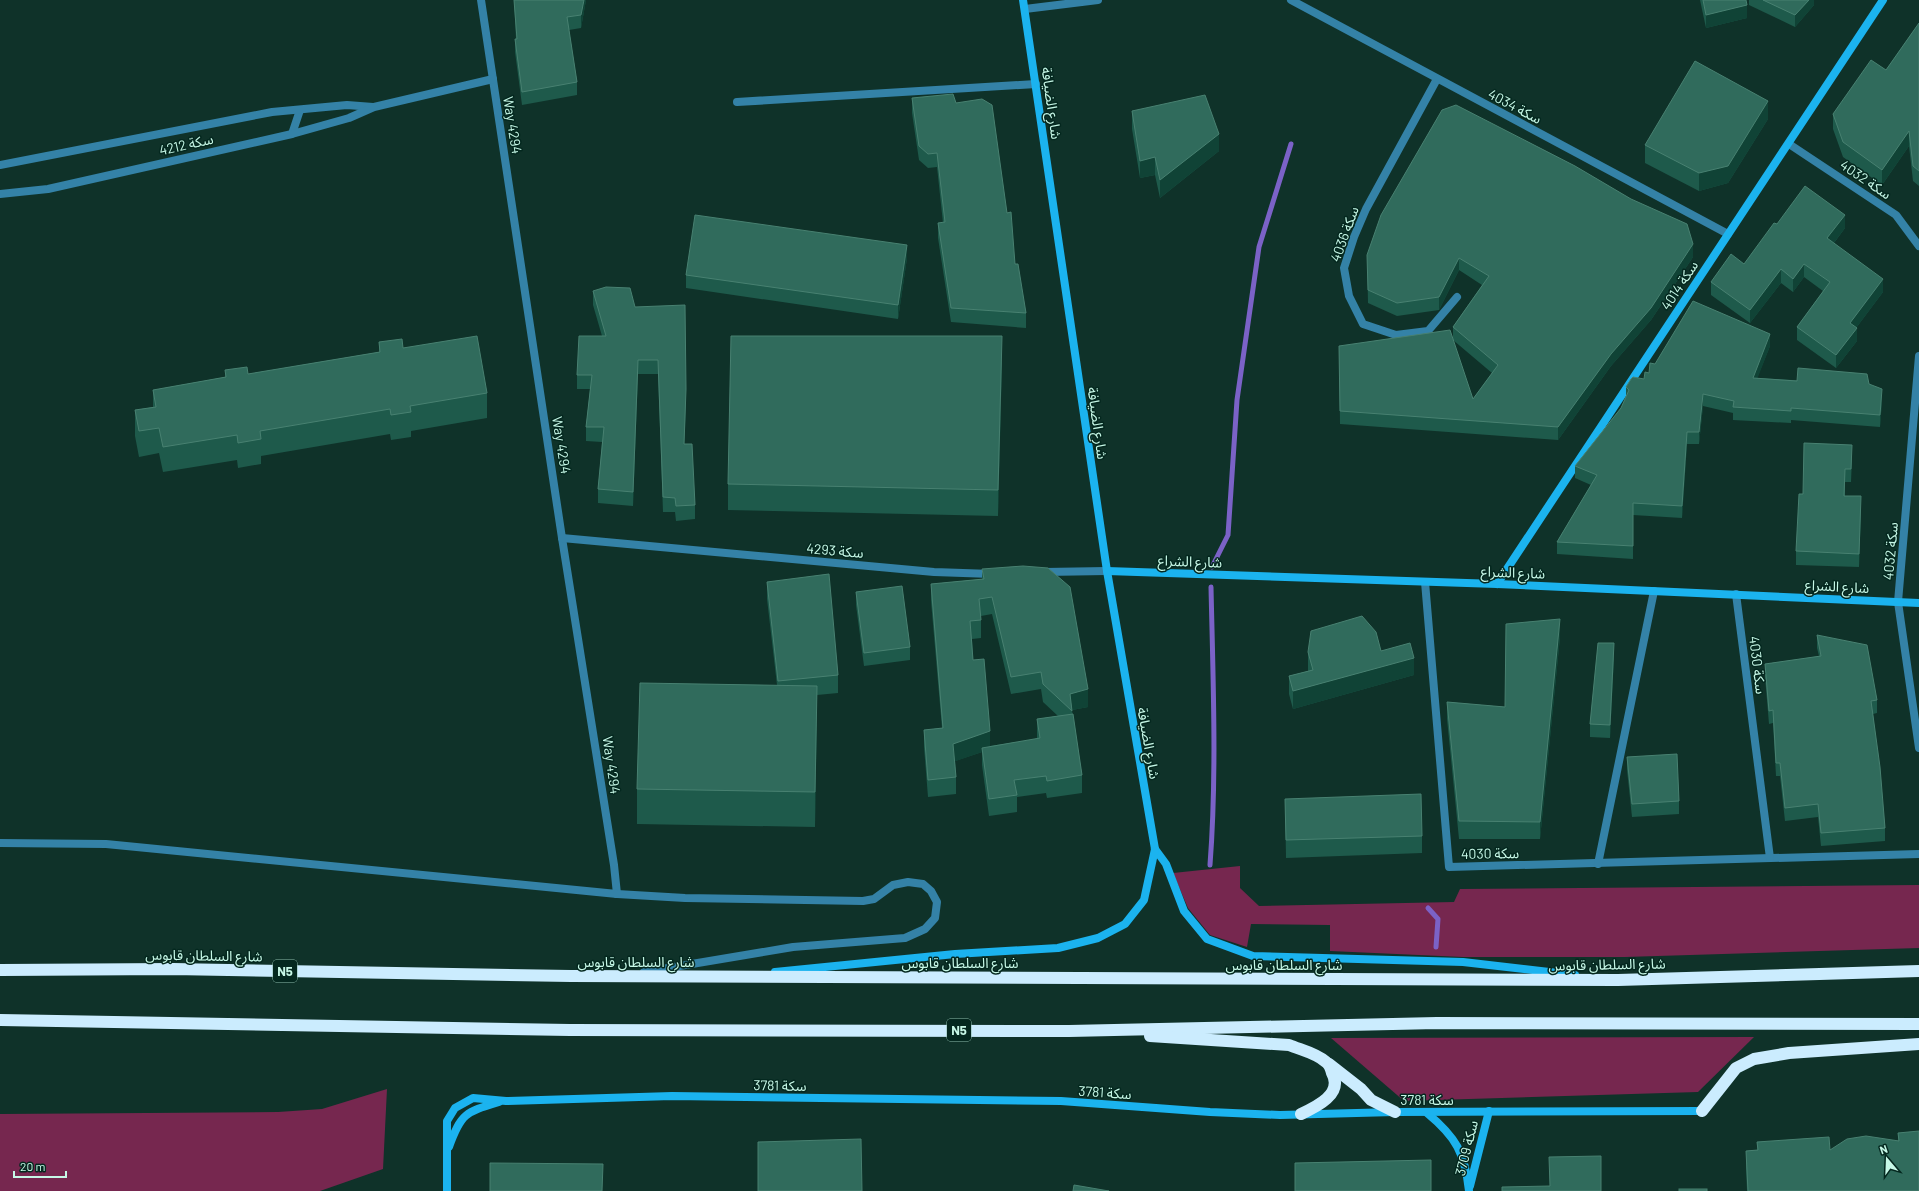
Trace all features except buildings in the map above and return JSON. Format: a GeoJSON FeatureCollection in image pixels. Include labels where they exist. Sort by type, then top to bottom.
{"type":"FeatureCollection","features":[{"type":"Feature","properties":{"kind":"highway","name":"شارع السلطان قابوس"},"geometry":{"type":"LineString","coordinates":[[0,970],[173,969],[727,977],[1618,980],[1919,971]]}},
{"type":"Feature","properties":{"kind":"highway","name":"N5"},"geometry":{"type":"LineString","coordinates":[[0,1020],[570,1030],[1069,1031],[1437,1023],[1919,1024]]}},
{"type":"Feature","properties":{"kind":"highway"},"geometry":{"type":"LineString","coordinates":[[1069,1031],[1289,1045],[1310,1053],[1327,1062],[1361,1089],[1371,1100],[1395,1112]]}},
{"type":"Feature","properties":{"kind":"highway"},"geometry":{"type":"LineString","coordinates":[[1702,1110],[1736,1068],[1754,1059],[1789,1053],[1919,1044]]}},
{"type":"Feature","properties":{"kind":"highway"},"geometry":{"type":"LineString","coordinates":[[1301,1114],[1323,1104],[1334,1091],[1334,1076],[1327,1062]]}},
{"type":"Feature","properties":{"kind":"street","name":"Way 4294"},"geometry":{"type":"LineString","coordinates":[[481,0],[562,538],[614,864],[617,894]]}},
{"type":"Feature","properties":{"kind":"street","name":"شارع الضيافة"},"geometry":{"type":"LineString","coordinates":[[1023,0],[1107,571],[1155,849]]}},
{"type":"Feature","properties":{"kind":"street"},"geometry":{"type":"LineString","coordinates":[[1025,9],[1098,0]]}},
{"type":"Feature","properties":{"kind":"street","name":"سكة 4034"},"geometry":{"type":"LineString","coordinates":[[1291,0],[1728,234]]}},
{"type":"Feature","properties":{"kind":"street","name":"سكة 4014"},"geometry":{"type":"LineString","coordinates":[[1497,584],[1883,0]]}},
{"type":"Feature","properties":{"kind":"street","name":"سكة 4212"},"geometry":{"type":"LineString","coordinates":[[0,194],[48,189],[292,134],[349,118],[374,107],[493,79]]}},
{"type":"Feature","properties":{"kind":"street","name":"سكة 4036"},"geometry":{"type":"LineString","coordinates":[[1437,79],[1366,209],[1354,237],[1344,268],[1349,296],[1363,324],[1396,336],[1428,331],[1457,297]]}},
{"type":"Feature","properties":{"kind":"street"},"geometry":{"type":"LineString","coordinates":[[737,102],[1036,84]]}},
{"type":"Feature","properties":{"kind":"street","name":"سكة 4212"},"geometry":{"type":"LineString","coordinates":[[0,165],[272,112],[348,105],[374,107]]}},
{"type":"Feature","properties":{"kind":"street"},"geometry":{"type":"LineString","coordinates":[[292,134],[300,110]]}},
{"type":"Feature","properties":{"kind":"street","name":"سكة 4032"},"geometry":{"type":"LineString","coordinates":[[1789,144],[1896,215],[1919,246]]}},
{"type":"Feature","properties":{"kind":"street","name":"سكة 4032"},"geometry":{"type":"LineString","coordinates":[[1919,356],[1898,602],[1919,748]]}},
{"type":"Feature","properties":{"kind":"street","name":"سكة 4293"},"geometry":{"type":"LineString","coordinates":[[562,538],[934,572],[1001,573]]}},
{"type":"Feature","properties":{"kind":"street"},"geometry":{"type":"LineString","coordinates":[[1039,572],[1107,571]]}},
{"type":"Feature","properties":{"kind":"street","name":"شارع الشراع"},"geometry":{"type":"LineString","coordinates":[[1107,571],[1497,584],[1919,603]]}},
{"type":"Feature","properties":{"kind":"street","name":"سكة 4030"},"geometry":{"type":"LineString","coordinates":[[1425,582],[1449,867],[1919,854]]}},
{"type":"Feature","properties":{"kind":"street"},"geometry":{"type":"LineString","coordinates":[[1598,864],[1654,591]]}},
{"type":"Feature","properties":{"kind":"street","name":"سكة 4030"},"geometry":{"type":"LineString","coordinates":[[1736,594],[1770,858]]}},
{"type":"Feature","properties":{"kind":"street"},"geometry":{"type":"LineString","coordinates":[[0,843],[106,844],[617,894],[685,898],[863,901],[874,899],[893,886],[908,882],[923,884],[931,891],[937,902],[935,918],[925,929],[905,938],[792,948],[617,976]]}},
{"type":"Feature","properties":{"kind":"street"},"geometry":{"type":"LineString","coordinates":[[727,977],[955,954],[1058,948],[1098,938],[1125,924],[1144,900],[1155,849]]}},
{"type":"Feature","properties":{"kind":"street"},"geometry":{"type":"LineString","coordinates":[[1155,849],[1166,864],[1184,911],[1207,939],[1253,956],[1463,962],[1618,980]]}},
{"type":"Feature","properties":{"kind":"street","name":"سكة 3781"},"geometry":{"type":"LineString","coordinates":[[447,1191],[448,1152],[456,1127],[463,1116],[477,1109],[506,1101],[672,1096],[1039,1101],[1218,1113],[1301,1114],[1702,1110]]}},
{"type":"Feature","properties":{"kind":"street","name":"سكة 3709"},"geometry":{"type":"LineString","coordinates":[[1469,1191],[1489,1111]]}},
{"type":"Feature","properties":{"kind":"street","name":"سكة 3709"},"geometry":{"type":"LineString","coordinates":[[1427,1113],[1445,1128],[1458,1147],[1466,1169],[1469,1191]]}},
{"type":"Feature","properties":{"kind":"shaded area"},"geometry":{"type":"Polygon","coordinates":[[[1240,866],[1240,888],[1259,906],[1454,902],[1460,889],[1919,885],[1919,948],[1625,957],[1463,957],[1330,951],[1330,925],[1251,924],[1247,947],[1210,935],[1188,908],[1173,873],[1240,866]]]}},
{"type":"Feature","properties":{"kind":"shaded area"},"geometry":{"type":"Polygon","coordinates":[[[1754,1037],[1698,1092],[1404,1101],[1331,1038],[1754,1037]]]}},
{"type":"Feature","properties":{"kind":"shaded area"},"geometry":{"type":"Polygon","coordinates":[[[387,1089],[383,1169],[320,1191],[0,1191],[0,1114],[278,1112],[322,1109],[387,1089]]]}},
{"type":"Feature","properties":{"kind":"waterway"},"geometry":{"type":"LineString","coordinates":[[1212,567],[1228,535],[1237,400],[1259,247],[1291,144]]}},
{"type":"Feature","properties":{"kind":"waterway"},"geometry":{"type":"LineString","coordinates":[[1210,865],[1214,761],[1211,587]]}},
{"type":"Feature","properties":{"kind":"waterway"},"geometry":{"type":"LineString","coordinates":[[1428,908],[1438,919],[1436,947]]}}]}
